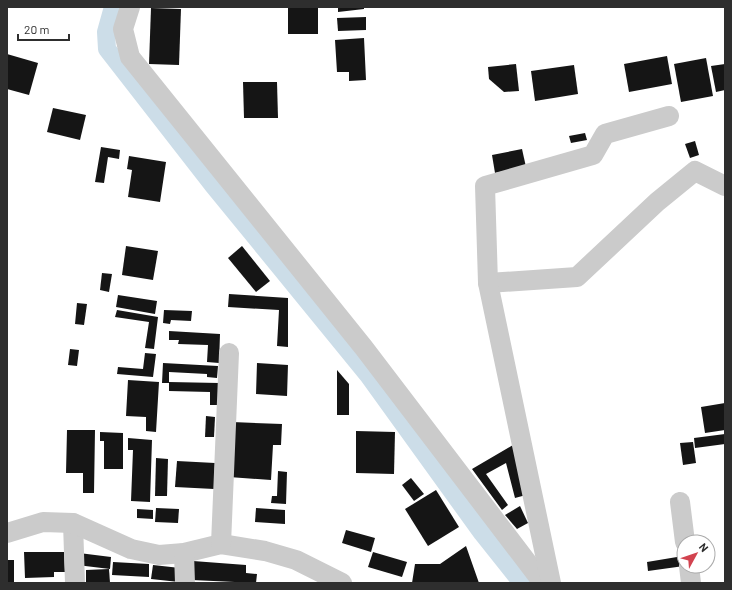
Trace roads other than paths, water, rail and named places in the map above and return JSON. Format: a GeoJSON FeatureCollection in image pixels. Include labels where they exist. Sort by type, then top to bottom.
{"type":"FeatureCollection","features":[{"type":"Feature","properties":{"kind":"street"},"geometry":{"type":"LineString","coordinates":[[130,7],[123,29],[130,57],[364,348],[543,583]]}},
{"type":"Feature","properties":{"kind":"street"},"geometry":{"type":"LineString","coordinates":[[551,583],[488,283],[485,186],[593,155],[605,134],[669,116]]}},
{"type":"Feature","properties":{"kind":"street"},"geometry":{"type":"LineString","coordinates":[[488,283],[577,277],[657,202],[695,171],[725,186]]}},
{"type":"Feature","properties":{"kind":"street"},"geometry":{"type":"LineString","coordinates":[[221,544],[229,353]]}},
{"type":"Feature","properties":{"kind":"street"},"geometry":{"type":"LineString","coordinates":[[680,502],[685,534]]}},
{"type":"Feature","properties":{"kind":"street"},"geometry":{"type":"LineString","coordinates":[[7,533],[43,522],[73,523],[131,549],[158,555],[184,553],[221,544],[265,551],[296,560],[342,583]]}},
{"type":"Feature","properties":{"kind":"street"},"geometry":{"type":"LineString","coordinates":[[73,523],[75,583]]}},
{"type":"Feature","properties":{"kind":"street"},"geometry":{"type":"LineString","coordinates":[[184,553],[185,583]]}},
{"type":"Feature","properties":{"kind":"waterway"},"geometry":{"type":"LineString","coordinates":[[113,7],[106,32],[107,49],[212,184],[368,375],[482,533],[522,583]]}}]}
